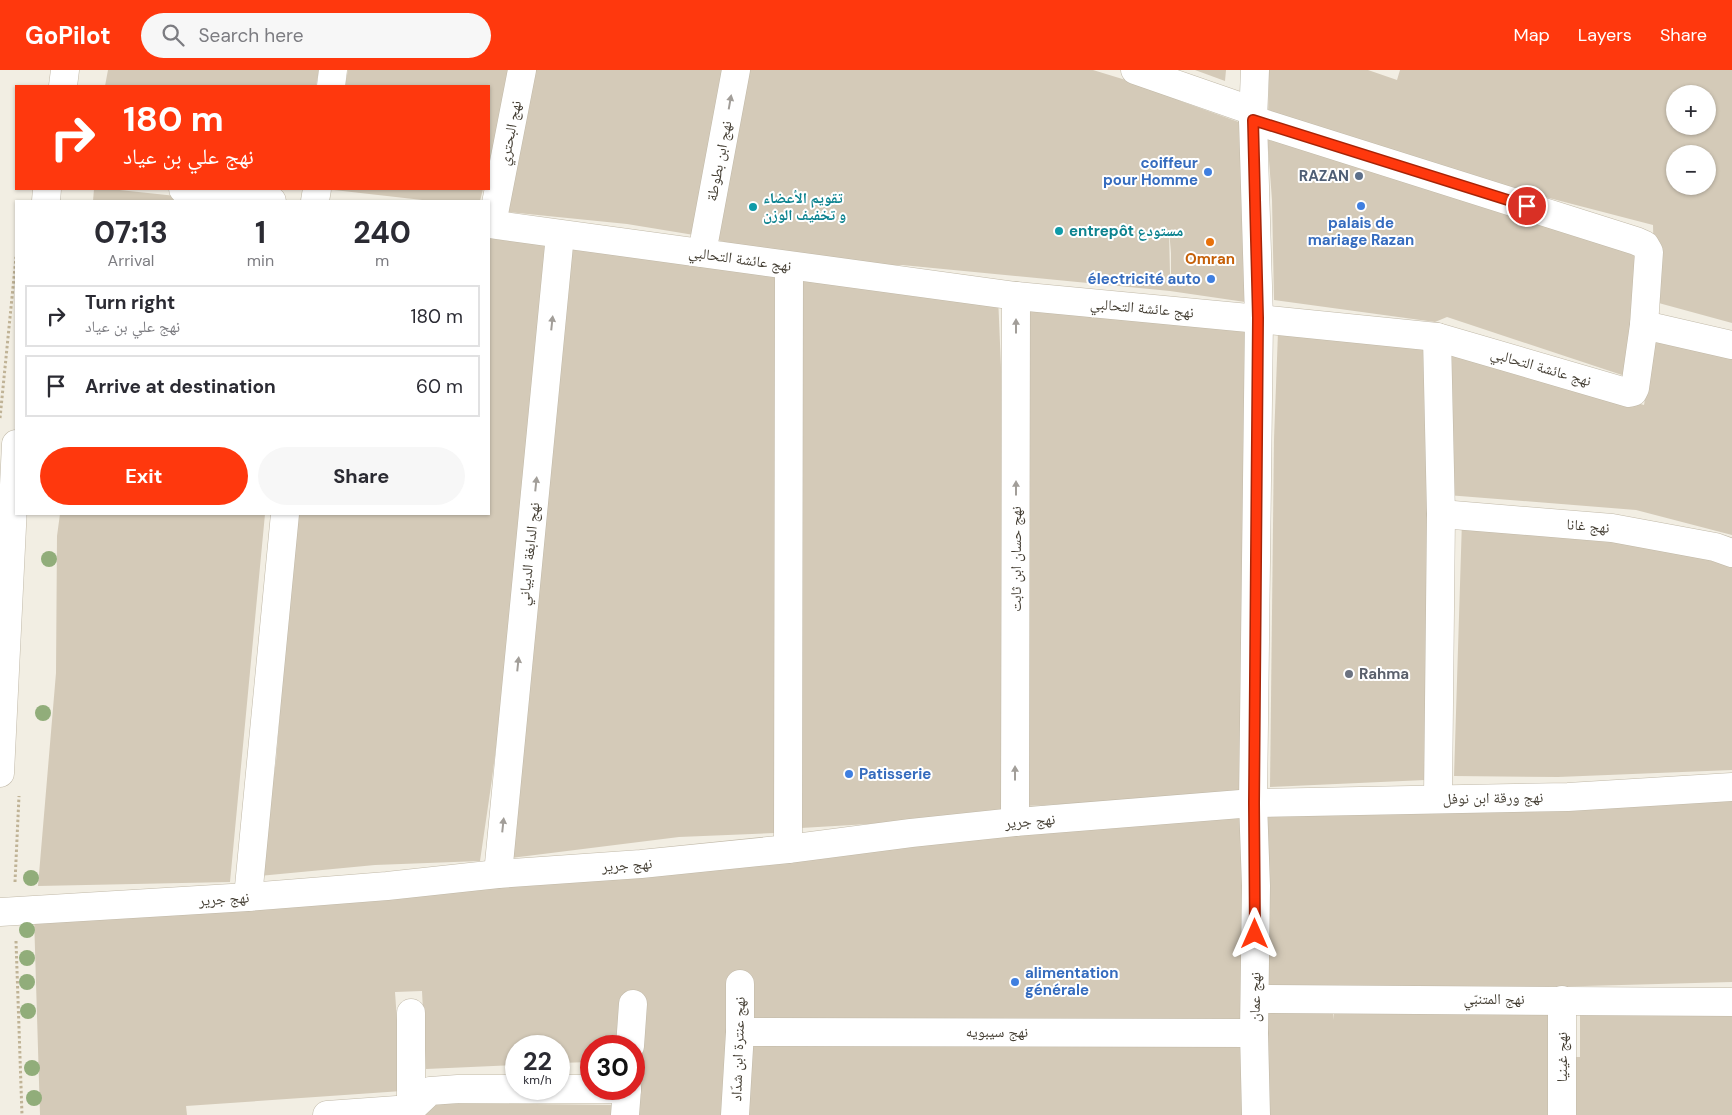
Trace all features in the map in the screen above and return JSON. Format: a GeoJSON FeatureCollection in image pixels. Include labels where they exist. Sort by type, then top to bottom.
{"type":"FeatureCollection","features":[{"type":"Feature","properties":{"kind":"street"},"geometry":{"type":"LineString","coordinates":[[63,85],[65,70]]}},
{"type":"Feature","properties":{"kind":"street"},"geometry":{"type":"LineString","coordinates":[[331,85],[334,70]]}},
{"type":"Feature","properties":{"kind":"street","name":"نهج البحتري"},"geometry":{"type":"LineString","coordinates":[[490,224],[522,70]]}},
{"type":"Feature","properties":{"kind":"street","name":"نهج ابن بطوطة"},"geometry":{"type":"LineString","coordinates":[[702,253],[736,70]]}},
{"type":"Feature","properties":{"kind":"street"},"geometry":{"type":"LineString","coordinates":[[1134,70],[1253,115],[1636,240],[1645,245],[1649,252],[1644,325],[1732,344]]}},
{"type":"Feature","properties":{"kind":"street","name":"نهج عمان"},"geometry":{"type":"LineString","coordinates":[[1255,70],[1253,115],[1258,318],[1254,803],[1256,1115]]}},
{"type":"Feature","properties":{"kind":"street"},"geometry":{"type":"LineString","coordinates":[[190,190],[265,200]]}},
{"type":"Feature","properties":{"kind":"street","name":"نهج عائشة التحالبي"},"geometry":{"type":"LineString","coordinates":[[490,224],[1016,296],[1258,318],[1437,337],[1629,393],[1633,392],[1635,388],[1644,325]]}},
{"type":"Feature","properties":{"kind":"street","name":"نهج الدابغة الدبياني"},"geometry":{"type":"LineString","coordinates":[[498,874],[560,235]]}},
{"type":"Feature","properties":{"kind":"street"},"geometry":{"type":"LineString","coordinates":[[788,850],[789,266]]}},
{"type":"Feature","properties":{"kind":"street","name":"نهج حسان ابن ثابت"},"geometry":{"type":"LineString","coordinates":[[1015,822],[1016,296]]}},
{"type":"Feature","properties":{"kind":"street"},"geometry":{"type":"LineString","coordinates":[[1437,337],[1441,514],[1438,798]]}},
{"type":"Feature","properties":{"kind":"street"},"geometry":{"type":"LineString","coordinates":[[0,773],[10,452]]}},
{"type":"Feature","properties":{"kind":"street","name":"نهج غانا"},"geometry":{"type":"LineString","coordinates":[[1441,514],[1612,528],[1715,547],[1732,553]]}},
{"type":"Feature","properties":{"kind":"street"},"geometry":{"type":"LineString","coordinates":[[248,897],[285,515]]}},
{"type":"Feature","properties":{"kind":"street","name":"نهج ورقة ابن نوفل"},"geometry":{"type":"LineString","coordinates":[[1254,803],[1568,797],[1732,787]]}},
{"type":"Feature","properties":{"kind":"street","name":"نهج جرير"},"geometry":{"type":"LineString","coordinates":[[7,912],[248,897],[387,886],[498,874],[642,864],[788,850],[1015,822],[1254,803]]}},
{"type":"Feature","properties":{"kind":"street","name":"نهج عنترة ابن شدّاد"},"geometry":{"type":"LineString","coordinates":[[735,1115],[740,1032],[740,984]]}},
{"type":"Feature","properties":{"kind":"street","name":"نهج المتنبّي"},"geometry":{"type":"LineString","coordinates":[[1255,999],[1732,1002]]}},
{"type":"Feature","properties":{"kind":"street","name":"نهج غينيا"},"geometry":{"type":"LineString","coordinates":[[1562,1000],[1562,1115]]}},
{"type":"Feature","properties":{"kind":"street"},"geometry":{"type":"LineString","coordinates":[[631,1035],[633,1004]]}},
{"type":"Feature","properties":{"kind":"street"},"geometry":{"type":"LineString","coordinates":[[411,1013],[411,1112]]}},
{"type":"Feature","properties":{"kind":"street","name":"نهج سيبويه"},"geometry":{"type":"LineString","coordinates":[[740,1032],[1254,1033]]}},
{"type":"Feature","properties":{"kind":"street"},"geometry":{"type":"LineString","coordinates":[[327,1115],[411,1112],[430,1091],[458,1089],[580,1089]]}},
{"type":"Feature","properties":{"kind":"street"},"geometry":{"type":"LineString","coordinates":[[625,1115],[626,1100]]}},
{"type":"Feature","properties":{"kind":"path"},"geometry":{"type":"LineString","coordinates":[[0,418],[15,267]]}},
{"type":"Feature","properties":{"kind":"path"},"geometry":{"type":"LineString","coordinates":[[7,912],[22,1115]]}},
{"type":"Feature","properties":{"kind":"building"},"geometry":{"type":"Polygon","coordinates":[[[108,70],[319,70],[316,85],[105,85],[108,70]]]}},
{"type":"Feature","properties":{"kind":"building"},"geometry":{"type":"Polygon","coordinates":[[[348,70],[513,70],[490,162],[490,85],[345,85],[348,70]]]}},
{"type":"Feature","properties":{"kind":"building"},"geometry":{"type":"Polygon","coordinates":[[[536,70],[729,70],[694,235],[627,224],[508,212],[536,70]]]}},
{"type":"Feature","properties":{"kind":"building"},"geometry":{"type":"Polygon","coordinates":[[[748,70],[1093,70],[1142,85],[1247,125],[1252,303],[1170,291],[902,265],[858,268],[779,258],[714,239],[748,70]],[[1169,230],[1170,274],[1171,253],[1169,230]]]}},
{"type":"Feature","properties":{"kind":"building"},"geometry":{"type":"Polygon","coordinates":[[[1195,70],[1226,70],[1225,81],[1195,70]]]}},
{"type":"Feature","properties":{"kind":"building"},"geometry":{"type":"Polygon","coordinates":[[[1269,70],[1368,70],[1397,80],[1400,70],[1732,70],[1732,323],[1655,302],[1653,225],[1461,175],[1268,117],[1269,70]]]}},
{"type":"Feature","properties":{"kind":"building"},"geometry":{"type":"Polygon","coordinates":[[[1267,134],[1638,253],[1628,377],[1447,317],[1435,322],[1274,300],[1272,200],[1267,134]]]}},
{"type":"Feature","properties":{"kind":"building"},"geometry":{"type":"Polygon","coordinates":[[[94,190],[119,190],[214,200],[93,200],[94,190]]]}},
{"type":"Feature","properties":{"kind":"building"},"geometry":{"type":"Polygon","coordinates":[[[334,190],[483,190],[480,200],[422,200],[334,190]]]}},
{"type":"Feature","properties":{"kind":"building"},"geometry":{"type":"Polygon","coordinates":[[[490,238],[547,246],[522,515],[513,576],[508,653],[480,861],[375,865],[259,876],[276,761],[296,515],[490,515],[490,238]]]}},
{"type":"Feature","properties":{"kind":"building"},"geometry":{"type":"Polygon","coordinates":[[[570,244],[781,270],[775,833],[679,837],[511,858],[570,244]]]}},
{"type":"Feature","properties":{"kind":"building"},"geometry":{"type":"Polygon","coordinates":[[[798,270],[998,296],[1001,367],[1004,816],[801,828],[798,270]]]}},
{"type":"Feature","properties":{"kind":"building"},"geometry":{"type":"Polygon","coordinates":[[[1029,302],[1247,320],[1243,794],[1026,806],[1029,302]]]}},
{"type":"Feature","properties":{"kind":"building"},"geometry":{"type":"Polygon","coordinates":[[[1278,332],[1432,340],[1425,780],[1270,787],[1274,439],[1278,332]]]}},
{"type":"Feature","properties":{"kind":"building"},"geometry":{"type":"Polygon","coordinates":[[[1656,333],[1732,352],[1732,535],[1636,510],[1447,495],[1448,351],[1644,405],[1656,333]]]}},
{"type":"Feature","properties":{"kind":"building"},"geometry":{"type":"Polygon","coordinates":[[[60,515],[265,515],[230,882],[38,886],[56,673],[57,536],[60,515]]]}},
{"type":"Feature","properties":{"kind":"building"},"geometry":{"type":"Polygon","coordinates":[[[1462,521],[1732,556],[1732,770],[1558,777],[1454,776],[1462,521]]]}},
{"type":"Feature","properties":{"kind":"building"},"geometry":{"type":"Polygon","coordinates":[[[1732,795],[1732,982],[1258,992],[1261,807],[1732,795]]]}},
{"type":"Feature","properties":{"kind":"building"},"geometry":{"type":"Polygon","coordinates":[[[1251,809],[1248,1028],[742,1026],[730,1115],[633,1115],[634,1100],[645,1100],[645,1035],[637,1035],[639,998],[619,999],[621,1035],[580,1035],[580,1062],[570,1063],[570,1035],[505,1035],[505,1065],[426,1069],[422,991],[395,992],[402,1091],[186,1106],[187,1115],[40,1115],[34,916],[1251,809]]]}},
{"type":"Feature","properties":{"kind":"building"},"geometry":{"type":"Polygon","coordinates":[[[1258,1004],[1333,1004],[1333,1020],[1334,1011],[1551,1009],[1551,1115],[1261,1115],[1258,1004]]]}},
{"type":"Feature","properties":{"kind":"building"},"geometry":{"type":"Polygon","coordinates":[[[1580,1008],[1732,1008],[1732,1115],[1566,1115],[1567,1057],[1580,1057],[1580,1008]]]}},
{"type":"Feature","properties":{"kind":"building"},"geometry":{"type":"Polygon","coordinates":[[[741,1035],[1251,1035],[1253,1115],[741,1115],[741,1035]]]}},
{"type":"Feature","properties":{"kind":"building"},"geometry":{"type":"Polygon","coordinates":[[[426,1103],[618,1105],[618,1115],[426,1115],[426,1103]]]}},
{"type":"Feature","properties":{"kind":"place","name":"coiffeur pour Homme"},"geometry":{"type":"Point","coordinates":[1208,172]}},
{"type":"Feature","properties":{"kind":"place","name":"RAZAN"},"geometry":{"type":"Point","coordinates":[1359,176]}},
{"type":"Feature","properties":{"kind":"place","name":"palais de mariage Razan"},"geometry":{"type":"Point","coordinates":[1361,206]}},
{"type":"Feature","properties":{"kind":"place","name":"تقويم الأعضاء و تخفيف الوزن"},"geometry":{"type":"Point","coordinates":[753,207]}},
{"type":"Feature","properties":{"kind":"place","name":"entrepôt مستودع"},"geometry":{"type":"Point","coordinates":[1059,231]}},
{"type":"Feature","properties":{"kind":"place","name":"Omran"},"geometry":{"type":"Point","coordinates":[1210,242]}},
{"type":"Feature","properties":{"kind":"place","name":"électricité auto"},"geometry":{"type":"Point","coordinates":[1211,279]}},
{"type":"Feature","properties":{"kind":"place","name":"Rahma"},"geometry":{"type":"Point","coordinates":[1349,674]}},
{"type":"Feature","properties":{"kind":"place","name":"Patisserie"},"geometry":{"type":"Point","coordinates":[849,774]}},
{"type":"Feature","properties":{"kind":"place","name":"alimentation générale"},"geometry":{"type":"Point","coordinates":[1015,982]}},
{"type":"Feature","properties":{"kind":"route"},"geometry":{"type":"LineString","coordinates":[[1255,934],[1254,803],[1258,318],[1253,120],[1527,206]]}}]}
